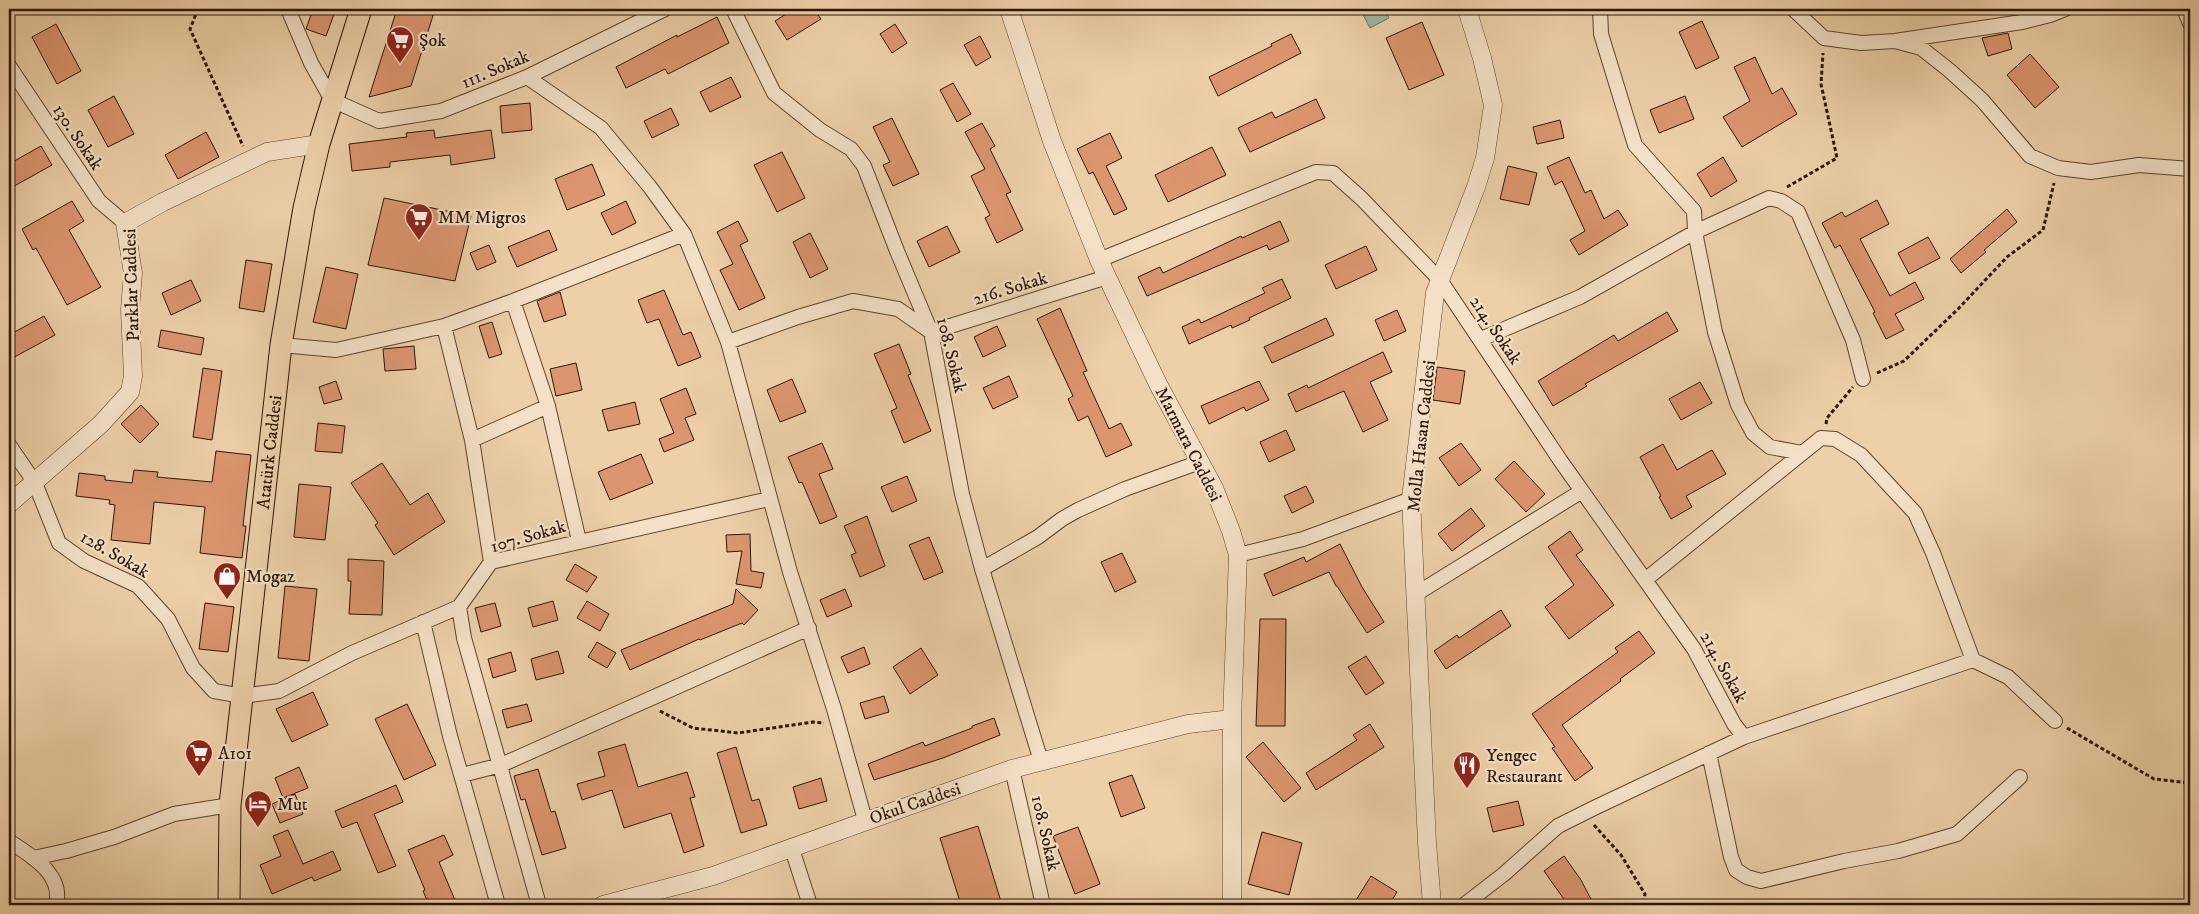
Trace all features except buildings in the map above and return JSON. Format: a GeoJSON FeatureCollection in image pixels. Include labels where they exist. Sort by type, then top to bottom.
{"type":"FeatureCollection","features":[{"type":"Feature","properties":{"kind":"main road","name":"Atatürk Caddesi"},"geometry":{"type":"LineString","coordinates":[[229,905],[230,805],[281,345],[304,208],[319,144],[361,9]]}},
{"type":"Feature","properties":{"kind":"street"},"geometry":{"type":"LineString","coordinates":[[288,9],[311,63],[332,100]]}},
{"type":"Feature","properties":{"kind":"street","name":"111. Sokak"},"geometry":{"type":"LineString","coordinates":[[332,100],[379,121],[441,111],[527,77],[665,9]]}},
{"type":"Feature","properties":{"kind":"street","name":"108. Sokak"},"geometry":{"type":"LineString","coordinates":[[733,9],[774,93],[820,130],[851,149],[864,166],[896,251],[931,332],[962,494],[982,569],[1041,762]]}},
{"type":"Feature","properties":{"kind":"street","name":"Marmara Caddesi"},"geometry":{"type":"LineString","coordinates":[[1009,9],[1052,141],[1099,260],[1158,384],[1214,488],[1231,530],[1238,555],[1232,719],[1232,905]]}},
{"type":"Feature","properties":{"kind":"street","name":"Molla Hasan Caddesi"},"geometry":{"type":"LineString","coordinates":[[1432,905],[1427,843],[1411,499],[1435,293],[1476,187],[1485,158],[1493,105],[1482,58],[1467,9]]}},
{"type":"Feature","properties":{"kind":"street"},"geometry":{"type":"LineString","coordinates":[[1600,9],[1602,34],[1635,145],[1694,211],[1695,232],[1716,332],[1738,405],[1753,433],[1770,448],[1802,453]]}},
{"type":"Feature","properties":{"kind":"street"},"geometry":{"type":"LineString","coordinates":[[1793,9],[1824,38],[1861,43],[1895,41],[2022,22],[2050,15],[2064,9]]}},
{"type":"Feature","properties":{"kind":"street"},"geometry":{"type":"LineString","coordinates":[[2184,9],[2190,22]]}},
{"type":"Feature","properties":{"kind":"street"},"geometry":{"type":"LineString","coordinates":[[1895,41],[1921,48],[1982,100],[2030,156],[2058,168],[2091,172],[2139,165],[2190,169]]}},
{"type":"Feature","properties":{"kind":"street","name":"130. Sokak"},"geometry":{"type":"LineString","coordinates":[[9,66],[99,201],[125,223]]}},
{"type":"Feature","properties":{"kind":"street"},"geometry":{"type":"LineString","coordinates":[[527,77],[601,128],[650,186],[684,234],[728,342],[769,499],[839,726],[865,820]]}},
{"type":"Feature","properties":{"kind":"street","name":"Parklar Caddesi"},"geometry":{"type":"LineString","coordinates":[[9,504],[101,424],[130,392],[133,376],[130,310],[133,273],[125,223],[267,152],[319,144]]}},
{"type":"Feature","properties":{"kind":"street","name":"214. Sokak"},"geometry":{"type":"LineString","coordinates":[[1099,260],[1316,172],[1334,173],[1362,198],[1440,280],[1582,491],[1694,649],[1734,724],[1744,737]]}},
{"type":"Feature","properties":{"kind":"street"},"geometry":{"type":"LineString","coordinates":[[1481,340],[1580,297],[1695,232],[1769,198],[1781,201],[1798,212],[1853,340],[1863,379]]}},
{"type":"Feature","properties":{"kind":"street"},"geometry":{"type":"LineString","coordinates":[[281,345],[336,350],[444,326],[684,234]]}},
{"type":"Feature","properties":{"kind":"street","name":"216. Sokak"},"geometry":{"type":"LineString","coordinates":[[931,332],[1107,277]]}},
{"type":"Feature","properties":{"kind":"street"},"geometry":{"type":"LineString","coordinates":[[513,301],[548,406],[579,541]]}},
{"type":"Feature","properties":{"kind":"street"},"geometry":{"type":"LineString","coordinates":[[728,342],[798,317],[853,301],[898,309],[931,332]]}},
{"type":"Feature","properties":{"kind":"street"},"geometry":{"type":"LineString","coordinates":[[444,326],[472,440],[491,562]]}},
{"type":"Feature","properties":{"kind":"street"},"geometry":{"type":"LineString","coordinates":[[472,440],[548,406]]}},
{"type":"Feature","properties":{"kind":"street"},"geometry":{"type":"LineString","coordinates":[[1645,580],[1821,438],[1835,440],[1861,455],[1915,513],[1933,553],[1974,660],[2008,677],[2055,721]]}},
{"type":"Feature","properties":{"kind":"street","name":"128. Sokak"},"geometry":{"type":"LineString","coordinates":[[9,445],[35,482],[59,543],[84,560],[138,586],[168,619],[193,668],[214,691],[242,696]]}},
{"type":"Feature","properties":{"kind":"street"},"geometry":{"type":"LineString","coordinates":[[982,569],[1038,537],[1078,510],[1125,489],[1200,462]]}},
{"type":"Feature","properties":{"kind":"street"},"geometry":{"type":"LineString","coordinates":[[1416,594],[1582,491]]}},
{"type":"Feature","properties":{"kind":"street","name":"107. Sokak"},"geometry":{"type":"LineString","coordinates":[[459,607],[491,562],[769,499]]}},
{"type":"Feature","properties":{"kind":"street"},"geometry":{"type":"LineString","coordinates":[[1238,555],[1303,539],[1411,499]]}},
{"type":"Feature","properties":{"kind":"street"},"geometry":{"type":"LineString","coordinates":[[242,696],[280,691],[352,653],[459,607],[464,638],[539,905]]}},
{"type":"Feature","properties":{"kind":"street"},"geometry":{"type":"LineString","coordinates":[[423,622],[450,736],[498,905]]}},
{"type":"Feature","properties":{"kind":"street"},"geometry":{"type":"LineString","coordinates":[[462,776],[501,765],[809,628]]}},
{"type":"Feature","properties":{"kind":"street"},"geometry":{"type":"LineString","coordinates":[[1464,905],[1504,874],[1558,826],[1584,813],[1744,737],[1974,660]]}},
{"type":"Feature","properties":{"kind":"street","name":"Okul Caddesi"},"geometry":{"type":"LineString","coordinates":[[614,904],[713,876],[792,849],[865,820],[1012,769],[1188,724],[1232,719]]}},
{"type":"Feature","properties":{"kind":"street"},"geometry":{"type":"LineString","coordinates":[[1709,753],[1731,857],[1736,870],[1747,877],[1761,881],[1844,861],[1898,851],[1958,834],[2020,777]]}},
{"type":"Feature","properties":{"kind":"street","name":"108. Sokak"},"geometry":{"type":"LineString","coordinates":[[1012,769],[1043,905]]}},
{"type":"Feature","properties":{"kind":"street"},"geometry":{"type":"LineString","coordinates":[[33,858],[66,851],[106,839],[174,814],[230,805]]}},
{"type":"Feature","properties":{"kind":"street"},"geometry":{"type":"LineString","coordinates":[[9,841],[33,858],[52,875],[58,897],[56,905]]}},
{"type":"Feature","properties":{"kind":"street"},"geometry":{"type":"LineString","coordinates":[[792,849],[810,905]]}},
{"type":"Feature","properties":{"kind":"path"},"geometry":{"type":"LineString","coordinates":[[198,9],[190,29],[250,160]]}},
{"type":"Feature","properties":{"kind":"path"},"geometry":{"type":"LineString","coordinates":[[1769,198],[1837,158],[1821,84],[1824,38]]}},
{"type":"Feature","properties":{"kind":"path"},"geometry":{"type":"LineString","coordinates":[[1821,438],[1827,418],[1850,389],[1863,379],[1904,361],[1958,309],[2007,257],[2043,230],[2058,168]]}},
{"type":"Feature","properties":{"kind":"path"},"geometry":{"type":"LineString","coordinates":[[643,703],[693,728],[738,733],[813,722],[839,726]]}},
{"type":"Feature","properties":{"kind":"path"},"geometry":{"type":"LineString","coordinates":[[2055,721],[2154,779],[2190,783]]}},
{"type":"Feature","properties":{"kind":"path"},"geometry":{"type":"LineString","coordinates":[[1584,813],[1621,855],[1645,894],[1643,905]]}},
{"type":"Feature","properties":{"kind":"shaded area"},"geometry":{"type":"Polygon","coordinates":[[[1360,9],[1384,9],[1389,18],[1370,28],[1360,9]]]}},
{"type":"Feature","properties":{"kind":"place","name":"Şok"},"geometry":{"type":"Point","coordinates":[400,64]}},
{"type":"Feature","properties":{"kind":"place","name":"MM Migros"},"geometry":{"type":"Point","coordinates":[419,241]}},
{"type":"Feature","properties":{"kind":"place","name":"Mogaz"},"geometry":{"type":"Point","coordinates":[227,600]}},
{"type":"Feature","properties":{"kind":"place","name":"A101"},"geometry":{"type":"Point","coordinates":[199,777]}},
{"type":"Feature","properties":{"kind":"place","name":"Yengec Restaurant"},"geometry":{"type":"Point","coordinates":[1467,789]}},
{"type":"Feature","properties":{"kind":"place","name":"Mut"},"geometry":{"type":"Point","coordinates":[258,828]}}]}
